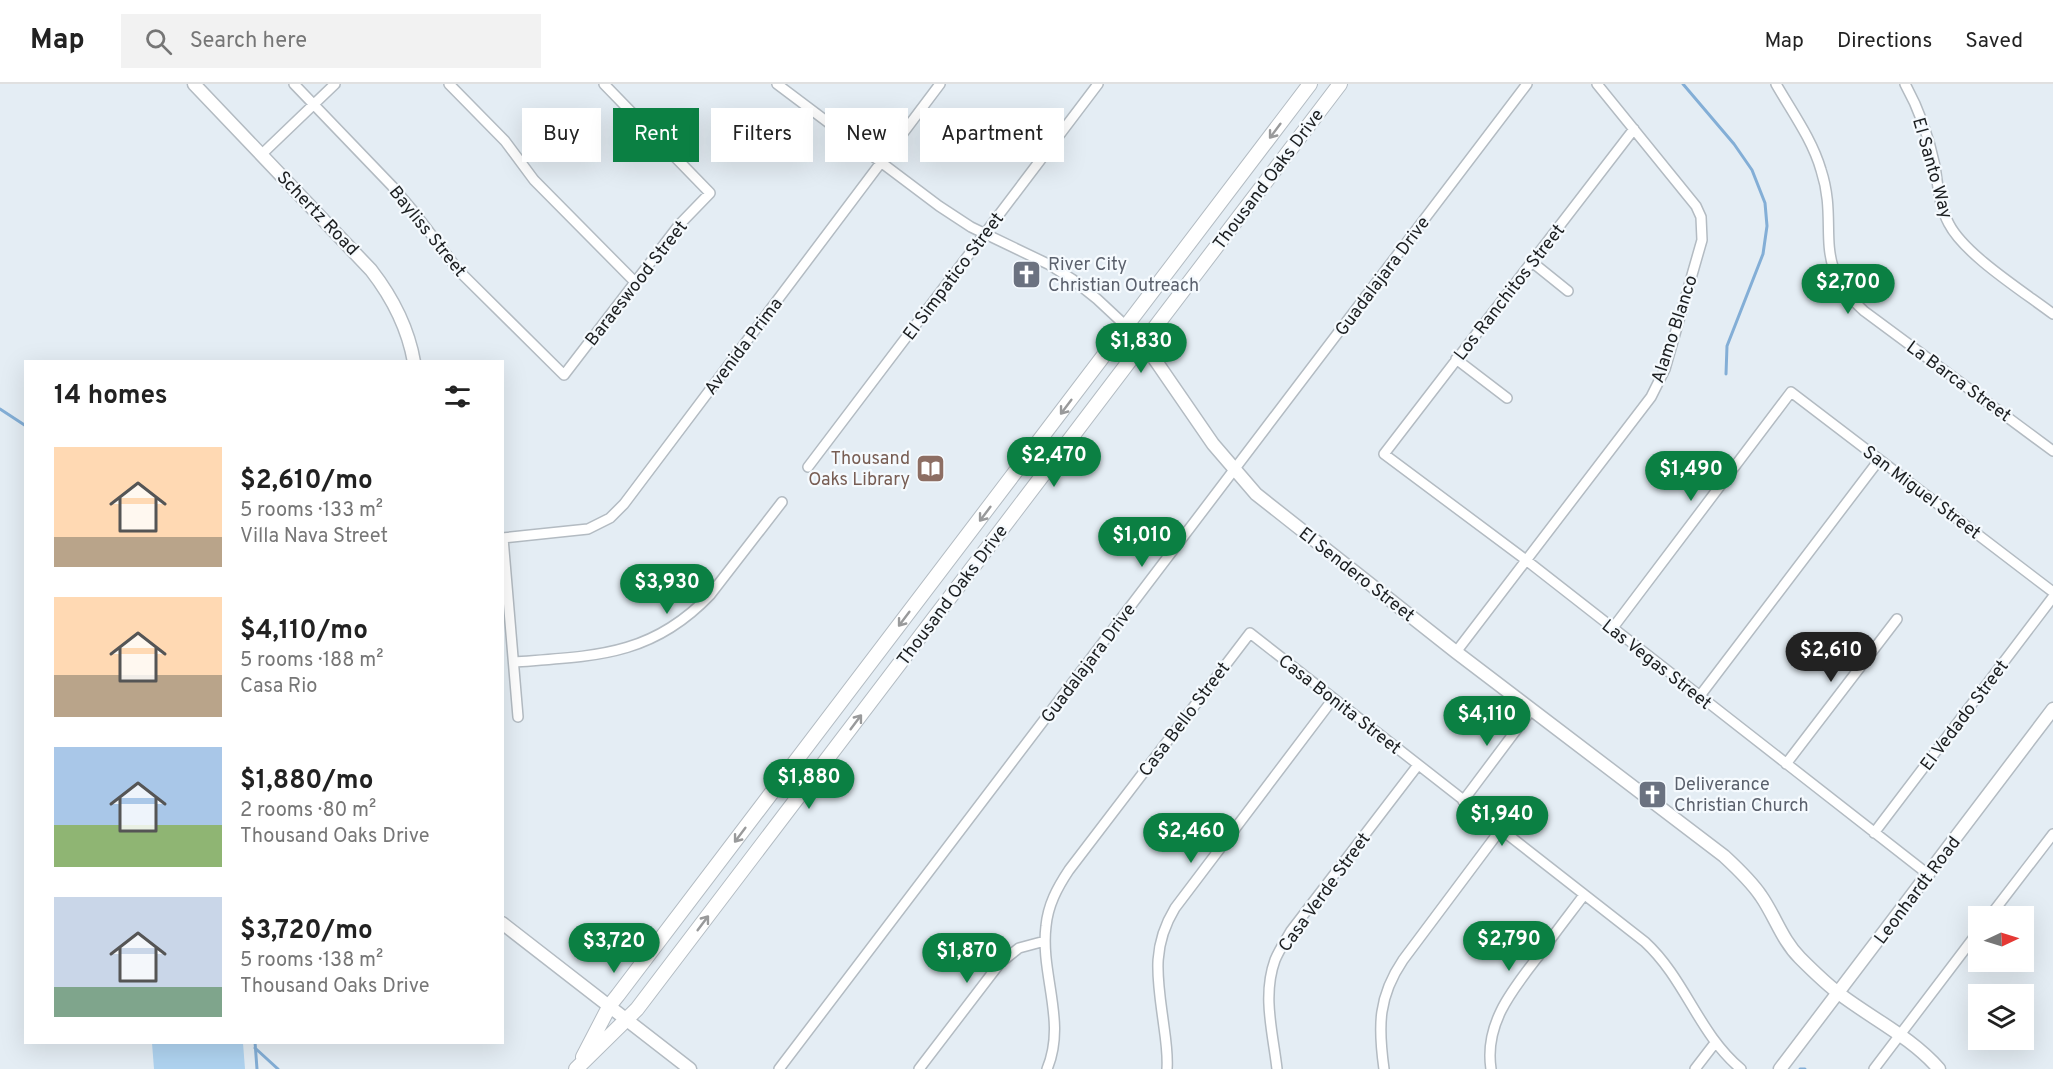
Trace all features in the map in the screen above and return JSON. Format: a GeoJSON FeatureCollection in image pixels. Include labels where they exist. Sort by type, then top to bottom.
{"type":"FeatureCollection","features":[{"type":"Feature","properties":{"kind":"main road","name":"Thousand Oaks Drive"},"geometry":{"type":"LineString","coordinates":[[576,1069],[610,1005],[1310,84]]}},
{"type":"Feature","properties":{"kind":"main road","name":"Thousand Oaks Drive"},"geometry":{"type":"LineString","coordinates":[[576,1069],[628,1019],[1340,84]]}},
{"type":"Feature","properties":{"kind":"street","name":"Schertz Road"},"geometry":{"type":"LineString","coordinates":[[194,84],[343,238],[383,286],[401,321],[413,360]]}},
{"type":"Feature","properties":{"kind":"street","name":"Bayliss Street"},"geometry":{"type":"LineString","coordinates":[[294,84],[399,194],[459,271],[564,375]]}},
{"type":"Feature","properties":{"kind":"street"},"geometry":{"type":"LineString","coordinates":[[262,154],[335,84]]}},
{"type":"Feature","properties":{"kind":"street"},"geometry":{"type":"LineString","coordinates":[[450,84],[505,141],[534,180],[635,282]]}},
{"type":"Feature","properties":{"kind":"street","name":"Baraeswood Street"},"geometry":{"type":"LineString","coordinates":[[564,375],[679,225],[710,193],[604,84]]}},
{"type":"Feature","properties":{"kind":"street","name":"Avenida Prima"},"geometry":{"type":"LineString","coordinates":[[908,126],[940,84]]}},
{"type":"Feature","properties":{"kind":"street","name":"El Simpatico Street"},"geometry":{"type":"LineString","coordinates":[[808,467],[1098,84]]}},
{"type":"Feature","properties":{"kind":"street","name":"Guadalajara Drive"},"geometry":{"type":"LineString","coordinates":[[779,1069],[1527,84]]}},
{"type":"Feature","properties":{"kind":"street","name":"Alamo Blanco"},"geometry":{"type":"LineString","coordinates":[[1456,652],[1655,389],[1665,369],[1702,240],[1701,217],[1696,206],[1597,84]]}},
{"type":"Feature","properties":{"kind":"street","name":"La Barca Street"},"geometry":{"type":"LineString","coordinates":[[1776,84],[1808,137],[1822,170],[1828,217],[1828,250],[1839,284],[1849,298],[2053,451]]}},
{"type":"Feature","properties":{"kind":"street","name":"El Santo Way"},"geometry":{"type":"LineString","coordinates":[[1905,84],[1927,135],[1942,207],[1954,233],[1972,252],[2053,314]]}},
{"type":"Feature","properties":{"kind":"street","name":"El Sendero Street"},"geometry":{"type":"LineString","coordinates":[[783,86],[825,119]]}},
{"type":"Feature","properties":{"kind":"street","name":"Los Ranchitos Street"},"geometry":{"type":"LineString","coordinates":[[1384,454],[1634,129]]}},
{"type":"Feature","properties":{"kind":"street","name":"Avenida Prima"},"geometry":{"type":"LineString","coordinates":[[504,538],[588,529],[600,525],[617,511],[881,162]]}},
{"type":"Feature","properties":{"kind":"street","name":"El Sendero Street"},"geometry":{"type":"LineString","coordinates":[[881,162],[939,206],[984,234],[1048,264],[1097,299],[1144,344],[1200,427],[1256,494],[1456,652],[1724,856],[1744,874],[1760,895],[1795,953],[1838,993],[1900,1035],[1939,1069]]}},
{"type":"Feature","properties":{"kind":"street"},"geometry":{"type":"LineString","coordinates":[[1532,262],[1568,291]]}},
{"type":"Feature","properties":{"kind":"street"},"geometry":{"type":"LineString","coordinates":[[1456,359],[1507,398]]}},
{"type":"Feature","properties":{"kind":"street","name":"San Miguel Street"},"geometry":{"type":"LineString","coordinates":[[1612,629],[1791,392],[2053,592]]}},
{"type":"Feature","properties":{"kind":"street","name":"Las Vegas Street"},"geometry":{"type":"LineString","coordinates":[[1384,454],[1526,560],[1929,875]]}},
{"type":"Feature","properties":{"kind":"street"},"geometry":{"type":"LineString","coordinates":[[1699,697],[1879,460]]}},
{"type":"Feature","properties":{"kind":"street"},"geometry":{"type":"LineString","coordinates":[[513,662],[606,654],[626,649],[663,633],[689,616],[710,596],[782,501]]}},
{"type":"Feature","properties":{"kind":"street"},"geometry":{"type":"LineString","coordinates":[[504,550],[518,717]]}},
{"type":"Feature","properties":{"kind":"street","name":"El Vedado Street"},"geometry":{"type":"LineString","coordinates":[[1874,833],[2053,597]]}},
{"type":"Feature","properties":{"kind":"street"},"geometry":{"type":"LineString","coordinates":[[1786,764],[1897,619]]}},
{"type":"Feature","properties":{"kind":"street","name":"Casa Bonita Street"},"geometry":{"type":"LineString","coordinates":[[1250,633],[1658,954],[1672,972],[1715,1043],[1727,1058],[1741,1069]]}},
{"type":"Feature","properties":{"kind":"street","name":"Casa Bello Street"},"geometry":{"type":"LineString","coordinates":[[1047,1069],[1055,1032],[1045,941],[1045,927],[1051,902],[1069,870],[1250,633]]}},
{"type":"Feature","properties":{"kind":"street"},"geometry":{"type":"LineString","coordinates":[[1167,1069],[1167,1046],[1156,973],[1158,950],[1164,928],[1175,908],[1333,699]]}},
{"type":"Feature","properties":{"kind":"street","name":"Leonhardt Road"},"geometry":{"type":"LineString","coordinates":[[1780,1069],[2053,709]]}},
{"type":"Feature","properties":{"kind":"street"},"geometry":{"type":"LineString","coordinates":[[1463,801],[1532,710]]}},
{"type":"Feature","properties":{"kind":"street","name":"Casa Verde Street"},"geometry":{"type":"LineString","coordinates":[[1277,1069],[1268,1003],[1269,980],[1276,959],[1292,931],[1418,765]]}},
{"type":"Feature","properties":{"kind":"street"},"geometry":{"type":"LineString","coordinates":[[1384,1069],[1380,1015],[1391,981],[1403,960],[1501,829]]}},
{"type":"Feature","properties":{"kind":"street"},"geometry":{"type":"LineString","coordinates":[[1998,906],[2053,834]]}},
{"type":"Feature","properties":{"kind":"street"},"geometry":{"type":"LineString","coordinates":[[1491,1069],[1490,1041],[1500,1011],[1515,987],[1584,895]]}},
{"type":"Feature","properties":{"kind":"street"},"geometry":{"type":"LineString","coordinates":[[504,925],[690,1069]]}},
{"type":"Feature","properties":{"kind":"street"},"geometry":{"type":"LineString","coordinates":[[919,1069],[1000,963],[1019,948],[1045,941]]}},
{"type":"Feature","properties":{"kind":"street"},"geometry":{"type":"LineString","coordinates":[[1874,1069],[1968,945]]}},
{"type":"Feature","properties":{"kind":"street"},"geometry":{"type":"LineString","coordinates":[[1695,1069],[1715,1043]]}},
{"type":"Feature","properties":{"kind":"shaded area"},"geometry":{"type":"Polygon","coordinates":[[[152,1044],[243,1044],[245,1069],[154,1069],[152,1044]]]}},
{"type":"Feature","properties":{"kind":"waterway"},"geometry":{"type":"LineString","coordinates":[[1683,84],[1734,144],[1752,170],[1765,203],[1767,226],[1763,254],[1727,346],[1726,374]]}},
{"type":"Feature","properties":{"kind":"waterway"},"geometry":{"type":"LineString","coordinates":[[0,409],[24,425]]}},
{"type":"Feature","properties":{"kind":"waterway"},"geometry":{"type":"LineString","coordinates":[[255,1044],[257,1069]]}},
{"type":"Feature","properties":{"kind":"waterway"},"geometry":{"type":"LineString","coordinates":[[255,1048],[278,1069]]}},
{"type":"Feature","properties":{"kind":"waterway"},"geometry":{"type":"LineString","coordinates":[[1800,1069],[1805,1069]]}},
{"type":"Feature","properties":{"kind":"place","name":"River City Christian Outreach"},"geometry":{"type":"Point","coordinates":[1027,274]}},
{"type":"Feature","properties":{"kind":"place","name":"Thousand Oaks Library"},"geometry":{"type":"Point","coordinates":[931,468]}},
{"type":"Feature","properties":{"kind":"place","name":"Deliverance Christian Church"},"geometry":{"type":"Point","coordinates":[1653,794]}}]}
